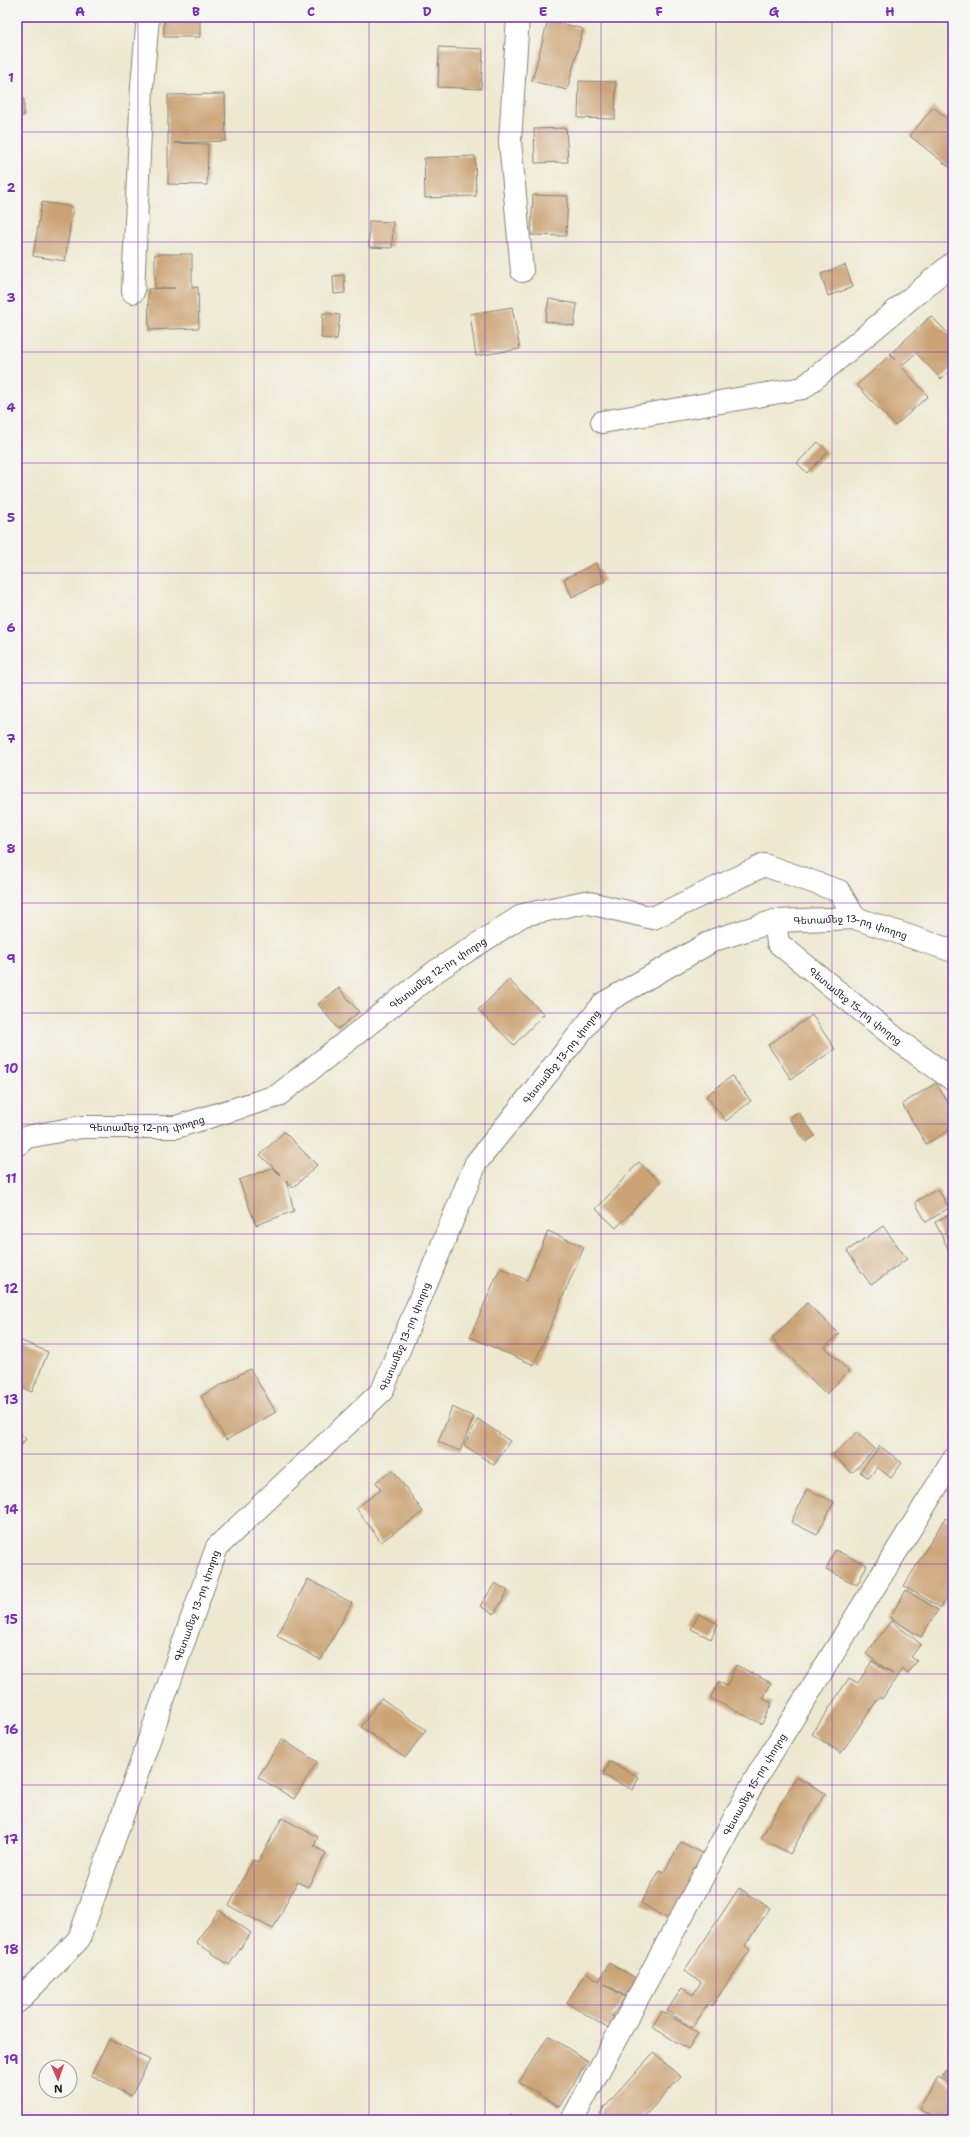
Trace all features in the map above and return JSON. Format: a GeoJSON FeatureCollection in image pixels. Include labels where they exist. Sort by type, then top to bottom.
{"type":"FeatureCollection","features":[{"type":"Feature","properties":{"kind":"street"},"geometry":{"type":"LineString","coordinates":[[133,292],[142,86],[148,17]]}},
{"type":"Feature","properties":{"kind":"street"},"geometry":{"type":"LineString","coordinates":[[518,17],[510,141],[522,271]]}},
{"type":"Feature","properties":{"kind":"street"},"geometry":{"type":"LineString","coordinates":[[602,422],[803,388],[887,320],[953,263]]}},
{"type":"Feature","properties":{"kind":"street","name":"Գետամեջ 12-րդ փողոց"},"geometry":{"type":"LineString","coordinates":[[17,1145],[27,1137],[81,1128],[176,1127],[277,1096],[436,971],[523,915],[586,902],[653,918],[764,865],[839,891],[855,918]]}},
{"type":"Feature","properties":{"kind":"street","name":"Գետամեջ 13-րդ փողոց"},"geometry":{"type":"LineString","coordinates":[[17,2002],[79,1939],[217,1547],[382,1390],[476,1163],[604,1003],[714,940],[775,921],[855,918],[953,952]]}},
{"type":"Feature","properties":{"kind":"street","name":"Գետամեջ 15-րդ փողոց"},"geometry":{"type":"LineString","coordinates":[[775,921],[778,943],[899,1041],[953,1080]]}},
{"type":"Feature","properties":{"kind":"street","name":"Գետամեջ 15-րդ փողոց"},"geometry":{"type":"LineString","coordinates":[[572,2120],[756,1778],[953,1460]]}},
{"type":"Feature","properties":{"kind":"building"},"geometry":{"type":"Polygon","coordinates":[[[164,17],[200,17],[200,37],[164,37],[164,17]]]}},
{"type":"Feature","properties":{"kind":"building"},"geometry":{"type":"Polygon","coordinates":[[[548,20],[583,29],[567,90],[532,81],[548,20]]]}},
{"type":"Feature","properties":{"kind":"building"},"geometry":{"type":"Polygon","coordinates":[[[439,47],[483,49],[481,89],[438,87],[439,47]]]}},
{"type":"Feature","properties":{"kind":"building"},"geometry":{"type":"Polygon","coordinates":[[[579,81],[616,82],[615,119],[578,118],[579,81]]]}},
{"type":"Feature","properties":{"kind":"building"},"geometry":{"type":"Polygon","coordinates":[[[225,94],[226,141],[174,143],[208,144],[207,185],[168,184],[168,95],[225,94]]]}},
{"type":"Feature","properties":{"kind":"building"},"geometry":{"type":"Polygon","coordinates":[[[17,98],[24,99],[24,116],[17,116],[17,98]]]}},
{"type":"Feature","properties":{"kind":"building"},"geometry":{"type":"Polygon","coordinates":[[[933,107],[953,123],[953,170],[910,136],[933,107]]]}},
{"type":"Feature","properties":{"kind":"building"},"geometry":{"type":"Polygon","coordinates":[[[566,128],[568,162],[535,163],[534,129],[566,128]]]}},
{"type":"Feature","properties":{"kind":"building"},"geometry":{"type":"Polygon","coordinates":[[[475,156],[476,196],[425,198],[424,158],[475,156]]]}},
{"type":"Feature","properties":{"kind":"building"},"geometry":{"type":"Polygon","coordinates":[[[533,195],[568,196],[566,236],[531,235],[533,195]]]}},
{"type":"Feature","properties":{"kind":"building"},"geometry":{"type":"Polygon","coordinates":[[[42,202],[73,207],[65,261],[33,256],[42,202]]]}},
{"type":"Feature","properties":{"kind":"building"},"geometry":{"type":"Polygon","coordinates":[[[369,221],[393,222],[392,248],[369,247],[369,221]]]}},
{"type":"Feature","properties":{"kind":"building"},"geometry":{"type":"Polygon","coordinates":[[[155,254],[192,254],[192,288],[198,287],[199,328],[149,330],[148,289],[175,288],[155,288],[155,254]]]}},
{"type":"Feature","properties":{"kind":"building"},"geometry":{"type":"Polygon","coordinates":[[[845,265],[853,287],[828,296],[821,274],[845,265]]]}},
{"type":"Feature","properties":{"kind":"building"},"geometry":{"type":"Polygon","coordinates":[[[344,275],[345,293],[334,294],[333,276],[344,275]]]}},
{"type":"Feature","properties":{"kind":"building"},"geometry":{"type":"Polygon","coordinates":[[[549,299],[577,304],[574,326],[545,321],[549,299]]]}},
{"type":"Feature","properties":{"kind":"building"},"geometry":{"type":"Polygon","coordinates":[[[512,307],[520,349],[476,356],[470,314],[512,307]]]}},
{"type":"Feature","properties":{"kind":"building"},"geometry":{"type":"Polygon","coordinates":[[[323,313],[340,315],[337,339],[321,338],[323,313]]]}},
{"type":"Feature","properties":{"kind":"building"},"geometry":{"type":"Polygon","coordinates":[[[931,316],[953,338],[953,367],[941,379],[916,353],[901,366],[928,396],[895,426],[857,385],[890,355],[895,360],[890,354],[931,316]]]}},
{"type":"Feature","properties":{"kind":"building"},"geometry":{"type":"Polygon","coordinates":[[[818,442],[828,452],[807,473],[797,463],[818,442]]]}},
{"type":"Feature","properties":{"kind":"building"},"geometry":{"type":"Polygon","coordinates":[[[596,563],[605,581],[572,597],[564,579],[596,563]]]}},
{"type":"Feature","properties":{"kind":"building"},"geometry":{"type":"Polygon","coordinates":[[[509,980],[544,1014],[514,1045],[478,1010],[509,980]]]}},
{"type":"Feature","properties":{"kind":"building"},"geometry":{"type":"Polygon","coordinates":[[[339,988],[359,1012],[338,1029],[318,1004],[339,988]]]}},
{"type":"Feature","properties":{"kind":"building"},"geometry":{"type":"Polygon","coordinates":[[[812,1015],[835,1049],[791,1079],[768,1045],[812,1015]]]}},
{"type":"Feature","properties":{"kind":"building"},"geometry":{"type":"Polygon","coordinates":[[[732,1076],[751,1101],[726,1121],[706,1096],[732,1076]]]}},
{"type":"Feature","properties":{"kind":"building"},"geometry":{"type":"Polygon","coordinates":[[[936,1083],[953,1111],[953,1128],[926,1144],[902,1104],[936,1083]]]}},
{"type":"Feature","properties":{"kind":"building"},"geometry":{"type":"Polygon","coordinates":[[[798,1112],[815,1136],[806,1142],[789,1118],[798,1112]]]}},
{"type":"Feature","properties":{"kind":"building"},"geometry":{"type":"Polygon","coordinates":[[[284,1132],[317,1165],[293,1188],[286,1180],[294,1211],[256,1225],[239,1180],[272,1168],[281,1175],[260,1155],[284,1132]]]}},
{"type":"Feature","properties":{"kind":"building"},"geometry":{"type":"Polygon","coordinates":[[[639,1162],[660,1182],[616,1228],[596,1209],[639,1162]]]}},
{"type":"Feature","properties":{"kind":"building"},"geometry":{"type":"Polygon","coordinates":[[[938,1189],[949,1208],[926,1222],[915,1202],[938,1189]]]}},
{"type":"Feature","properties":{"kind":"building"},"geometry":{"type":"Polygon","coordinates":[[[953,1213],[953,1259],[935,1222],[953,1213]]]}},
{"type":"Feature","properties":{"kind":"building"},"geometry":{"type":"Polygon","coordinates":[[[883,1226],[907,1259],[871,1285],[847,1251],[883,1226]]]}},
{"type":"Feature","properties":{"kind":"building"},"geometry":{"type":"Polygon","coordinates":[[[548,1231],[584,1247],[534,1365],[470,1337],[500,1268],[527,1280],[548,1231]]]}},
{"type":"Feature","properties":{"kind":"building"},"geometry":{"type":"Polygon","coordinates":[[[807,1303],[839,1334],[825,1347],[849,1371],[826,1394],[772,1339],[807,1303]]]}},
{"type":"Feature","properties":{"kind":"building"},"geometry":{"type":"Polygon","coordinates":[[[17,1339],[48,1352],[32,1392],[17,1386],[17,1339]]]}},
{"type":"Feature","properties":{"kind":"building"},"geometry":{"type":"Polygon","coordinates":[[[250,1369],[276,1412],[226,1440],[201,1396],[250,1369]]]}},
{"type":"Feature","properties":{"kind":"building"},"geometry":{"type":"Polygon","coordinates":[[[452,1407],[474,1417],[460,1451],[438,1442],[452,1407]]]}},
{"type":"Feature","properties":{"kind":"building"},"geometry":{"type":"Polygon","coordinates":[[[478,1419],[510,1441],[494,1465],[464,1445],[478,1419]]]}},
{"type":"Feature","properties":{"kind":"building"},"geometry":{"type":"Polygon","coordinates":[[[17,1431],[26,1439],[17,1450],[17,1431]]]}},
{"type":"Feature","properties":{"kind":"building"},"geometry":{"type":"Polygon","coordinates":[[[857,1432],[875,1449],[852,1473],[833,1455],[857,1432]]]}},
{"type":"Feature","properties":{"kind":"building"},"geometry":{"type":"Polygon","coordinates":[[[880,1446],[902,1463],[891,1478],[877,1467],[869,1478],[860,1472],[880,1446]]]}},
{"type":"Feature","properties":{"kind":"building"},"geometry":{"type":"Polygon","coordinates":[[[393,1470],[423,1512],[381,1542],[356,1508],[381,1490],[376,1482],[393,1470]]]}},
{"type":"Feature","properties":{"kind":"building"},"geometry":{"type":"Polygon","coordinates":[[[807,1489],[834,1502],[817,1535],[791,1522],[807,1489]]]}},
{"type":"Feature","properties":{"kind":"building"},"geometry":{"type":"Polygon","coordinates":[[[945,1518],[953,1523],[953,1587],[941,1608],[904,1586],[945,1518]]]}},
{"type":"Feature","properties":{"kind":"building"},"geometry":{"type":"Polygon","coordinates":[[[835,1550],[867,1565],[857,1585],[826,1569],[835,1550]]]}},
{"type":"Feature","properties":{"kind":"building"},"geometry":{"type":"Polygon","coordinates":[[[308,1579],[352,1603],[321,1660],[277,1636],[308,1579]]]}},
{"type":"Feature","properties":{"kind":"building"},"geometry":{"type":"Polygon","coordinates":[[[495,1583],[508,1591],[494,1614],[480,1606],[495,1583]]]}},
{"type":"Feature","properties":{"kind":"building"},"geometry":{"type":"Polygon","coordinates":[[[906,1590],[938,1610],[921,1637],[890,1618],[906,1590]]]}},
{"type":"Feature","properties":{"kind":"building"},"geometry":{"type":"Polygon","coordinates":[[[699,1614],[718,1624],[711,1639],[691,1629],[699,1614]]]}},
{"type":"Feature","properties":{"kind":"building"},"geometry":{"type":"Polygon","coordinates":[[[891,1621],[921,1644],[911,1657],[917,1661],[908,1674],[902,1669],[882,1699],[879,1697],[841,1753],[812,1734],[849,1678],[858,1683],[872,1661],[893,1674],[866,1654],[891,1621]]]}},
{"type":"Feature","properties":{"kind":"building"},"geometry":{"type":"Polygon","coordinates":[[[736,1665],[771,1683],[763,1699],[772,1703],[762,1724],[710,1698],[719,1682],[727,1686],[736,1665]]]}},
{"type":"Feature","properties":{"kind":"building"},"geometry":{"type":"Polygon","coordinates":[[[381,1698],[426,1730],[405,1758],[361,1727],[381,1698]]]}},
{"type":"Feature","properties":{"kind":"building"},"geometry":{"type":"Polygon","coordinates":[[[282,1739],[317,1762],[294,1799],[258,1777],[282,1739]]]}},
{"type":"Feature","properties":{"kind":"building"},"geometry":{"type":"Polygon","coordinates":[[[610,1762],[639,1777],[633,1790],[603,1775],[610,1762]]]}},
{"type":"Feature","properties":{"kind":"building"},"geometry":{"type":"Polygon","coordinates":[[[796,1777],[825,1793],[790,1854],[761,1838],[796,1777]]]}},
{"type":"Feature","properties":{"kind":"building"},"geometry":{"type":"Polygon","coordinates":[[[282,1818],[318,1837],[314,1846],[326,1853],[308,1887],[297,1882],[273,1929],[229,1906],[253,1860],[258,1862],[282,1818]]]}},
{"type":"Feature","properties":{"kind":"building"},"geometry":{"type":"Polygon","coordinates":[[[681,1842],[705,1855],[670,1920],[641,1903],[660,1870],[664,1872],[681,1842]]]}},
{"type":"Feature","properties":{"kind":"building"},"geometry":{"type":"Polygon","coordinates":[[[739,1888],[770,1908],[745,1946],[750,1950],[711,2007],[708,2004],[692,2028],[667,2011],[682,1988],[693,1995],[701,1982],[684,1971],[739,1888]]]}},
{"type":"Feature","properties":{"kind":"building"},"geometry":{"type":"Polygon","coordinates":[[[219,1910],[251,1933],[229,1965],[196,1942],[219,1910]]]}},
{"type":"Feature","properties":{"kind":"building"},"geometry":{"type":"Polygon","coordinates":[[[609,1963],[641,1981],[631,1999],[604,1984],[625,1997],[612,2016],[617,2019],[610,2030],[567,2002],[586,1972],[599,1981],[609,1963]]]}},
{"type":"Feature","properties":{"kind":"building"},"geometry":{"type":"Polygon","coordinates":[[[662,2011],[698,2033],[688,2049],[652,2027],[662,2011]]]}},
{"type":"Feature","properties":{"kind":"building"},"geometry":{"type":"Polygon","coordinates":[[[548,2036],[588,2061],[559,2107],[519,2082],[548,2036]]]}},
{"type":"Feature","properties":{"kind":"building"},"geometry":{"type":"Polygon","coordinates":[[[109,2039],[150,2060],[131,2096],[91,2075],[109,2039]]]}},
{"type":"Feature","properties":{"kind":"building"},"geometry":{"type":"Polygon","coordinates":[[[653,2053],[681,2077],[641,2120],[627,2120],[623,2118],[626,2120],[597,2120],[604,2108],[653,2053]]]}},
{"type":"Feature","properties":{"kind":"building"},"geometry":{"type":"Polygon","coordinates":[[[953,2060],[953,2083],[942,2076],[953,2060]]]}},
{"type":"Feature","properties":{"kind":"building"},"geometry":{"type":"Polygon","coordinates":[[[938,2077],[953,2086],[953,2120],[937,2120],[919,2109],[938,2077]]]}},
{"type":"Feature","properties":{"kind":"building"},"geometry":{"type":"Polygon","coordinates":[[[510,2115],[518,2120],[506,2120],[510,2115]]]}}]}
